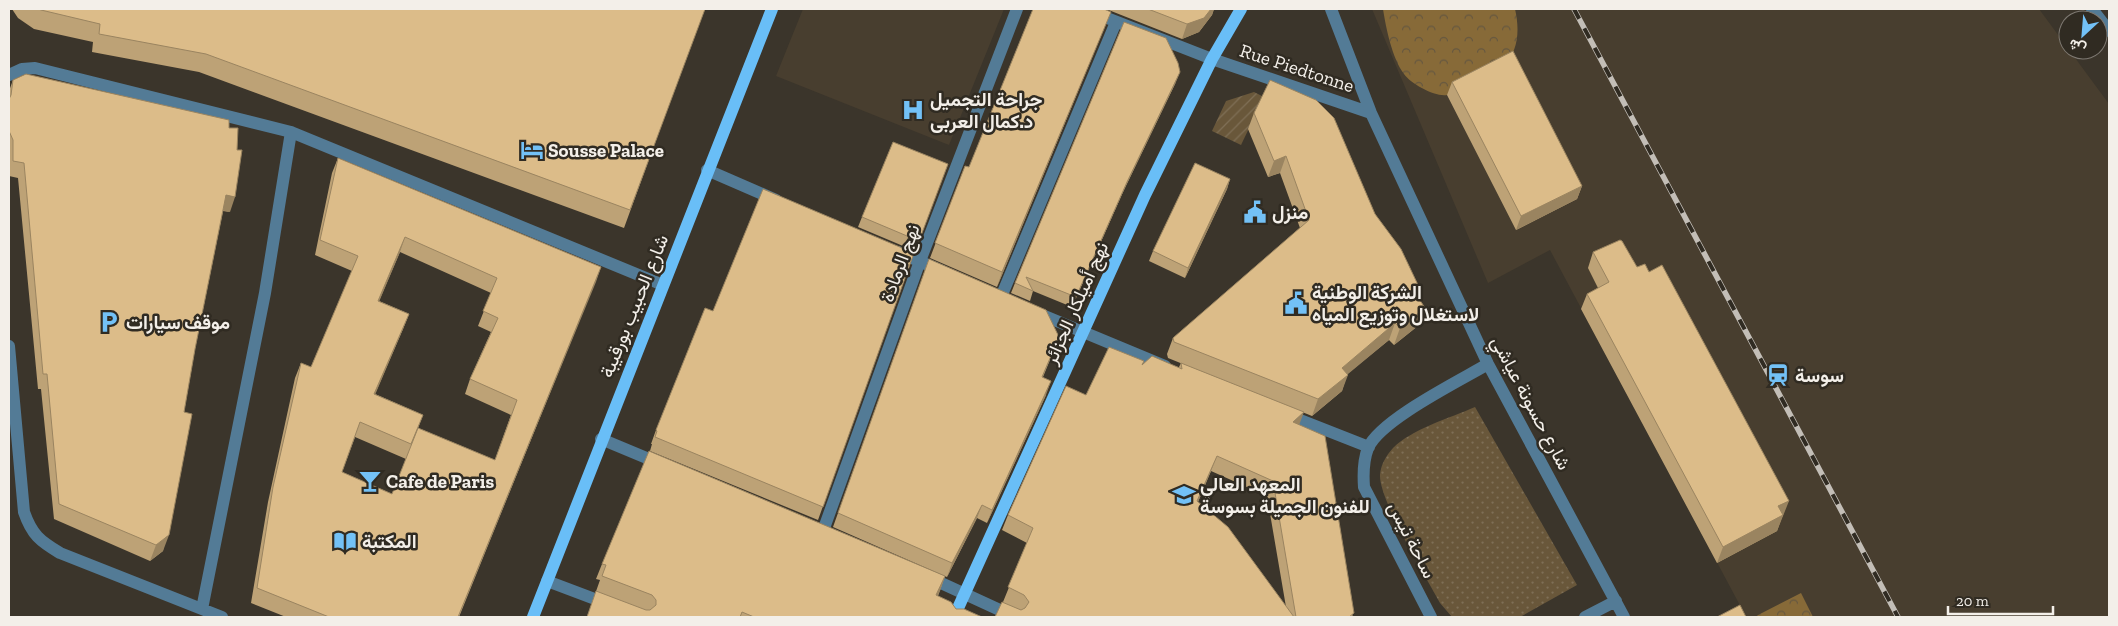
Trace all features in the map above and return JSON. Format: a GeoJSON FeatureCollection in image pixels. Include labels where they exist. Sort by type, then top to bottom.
{"type":"FeatureCollection","features":[{"type":"Feature","properties":{"kind":"main road","name":"شارع الحبيب بورقيبة"},"geometry":{"type":"LineString","coordinates":[[533,617],[707,170],[772,9]]}},
{"type":"Feature","properties":{"kind":"main road","name":"نهج أميلكار الجزائر"},"geometry":{"type":"LineString","coordinates":[[954,617],[1145,195],[1212,60],[1241,9]]}},
{"type":"Feature","properties":{"kind":"street","name":"نهج الرمادة"},"geometry":{"type":"LineString","coordinates":[[823,532],[920,261],[1017,9]]}},
{"type":"Feature","properties":{"kind":"street","name":"Rue Piedtonne"},"geometry":{"type":"LineString","coordinates":[[1084,9],[1212,60],[1371,112]]}},
{"type":"Feature","properties":{"kind":"street","name":"شارع حسونة عياشي"},"geometry":{"type":"LineString","coordinates":[[1331,9],[1371,112],[1488,364],[1624,617]]}},
{"type":"Feature","properties":{"kind":"street"},"geometry":{"type":"LineString","coordinates":[[2092,9],[2109,32]]}},
{"type":"Feature","properties":{"kind":"street"},"geometry":{"type":"LineString","coordinates":[[1116,22],[1005,299],[1175,370]]}},
{"type":"Feature","properties":{"kind":"street"},"geometry":{"type":"LineString","coordinates":[[9,75],[22,69],[35,68],[291,132],[663,285]]}},
{"type":"Feature","properties":{"kind":"street"},"geometry":{"type":"LineString","coordinates":[[202,609],[265,292],[291,132]]}},
{"type":"Feature","properties":{"kind":"street"},"geometry":{"type":"LineString","coordinates":[[707,170],[787,204]]}},
{"type":"Feature","properties":{"kind":"street"},"geometry":{"type":"LineString","coordinates":[[885,246],[956,277]]}},
{"type":"Feature","properties":{"kind":"street"},"geometry":{"type":"LineString","coordinates":[[9,346],[24,512],[30,529],[42,543],[60,553],[222,617]]}},
{"type":"Feature","properties":{"kind":"street","name":"ساحة تيس"},"geometry":{"type":"LineString","coordinates":[[1430,617],[1364,487],[1363,466],[1369,447],[1380,431],[1396,418],[1488,364]]}},
{"type":"Feature","properties":{"kind":"street"},"geometry":{"type":"LineString","coordinates":[[1276,410],[1369,447]]}},
{"type":"Feature","properties":{"kind":"street"},"geometry":{"type":"LineString","coordinates":[[601,440],[672,469]]}},
{"type":"Feature","properties":{"kind":"street"},"geometry":{"type":"LineString","coordinates":[[912,570],[1016,617]]}},
{"type":"Feature","properties":{"kind":"street"},"geometry":{"type":"LineString","coordinates":[[547,581],[617,608]]}},
{"type":"Feature","properties":{"kind":"street"},"geometry":{"type":"LineString","coordinates":[[1585,617],[1616,601]]}},
{"type":"Feature","properties":{"kind":"shaded area","name":"جراحة التجميل د.كمال العربى"},"geometry":{"type":"Polygon","coordinates":[[[803,9],[1004,9],[949,145],[776,76],[803,9]]]}},
{"type":"Feature","properties":{"kind":"shaded area"},"geometry":{"type":"Polygon","coordinates":[[[1372,9],[2039,9],[2058,35],[2058,60],[2077,60],[2109,104],[2109,617],[1733,617],[1743,611],[1550,250],[1488,283],[1372,9]]]}},
{"type":"Feature","properties":{"kind":"shaded area"},"geometry":{"type":"Polygon","coordinates":[[[1254,92],[1264,97],[1241,145],[1212,131],[1226,101],[1254,92]]]}},
{"type":"Feature","properties":{"kind":"shaded area"},"geometry":{"type":"Polygon","coordinates":[[[1475,407],[1577,585],[1520,617],[1452,617],[1440,603],[1415,558],[1395,520],[1382,487],[1381,467],[1386,457],[1401,441],[1432,424],[1475,407]]]}},
{"type":"Feature","properties":{"kind":"green space"},"geometry":{"type":"Polygon","coordinates":[[[1383,9],[1515,9],[1518,30],[1516,45],[1510,58],[1504,65],[1486,79],[1455,93],[1447,95],[1436,94],[1412,82],[1404,74],[1396,60],[1390,43],[1383,9]]]}},
{"type":"Feature","properties":{"kind":"green space"},"geometry":{"type":"Polygon","coordinates":[[[1801,593],[1813,617],[1755,617],[1760,614],[1801,593]]]}},
{"type":"Feature","properties":{"kind":"building","name":"Sousse Palace"},"geometry":{"type":"Polygon","coordinates":[[[39,9],[705,9],[630,210],[206,54],[99,34],[100,24],[39,9]]]}},
{"type":"Feature","properties":{"kind":"building"},"geometry":{"type":"Polygon","coordinates":[[[1033,9],[1104,9],[1111,12],[1002,272],[935,243],[965,166],[969,167],[1033,9]]]}},
{"type":"Feature","properties":{"kind":"building"},"geometry":{"type":"Polygon","coordinates":[[[1148,9],[1211,9],[1204,18],[1187,24],[1148,9]]]}},
{"type":"Feature","properties":{"kind":"building"},"geometry":{"type":"Polygon","coordinates":[[[1124,22],[1166,38],[1178,63],[1180,72],[1127,182],[1076,297],[1026,277],[1033,291],[1015,283],[1124,22]]]}},
{"type":"Feature","properties":{"kind":"building"},"geometry":{"type":"Polygon","coordinates":[[[1513,51],[1582,186],[1521,216],[1452,82],[1513,51]]]}},
{"type":"Feature","properties":{"kind":"building"},"geometry":{"type":"Polygon","coordinates":[[[26,74],[229,120],[229,128],[238,128],[237,150],[242,150],[235,197],[226,195],[195,349],[184,412],[192,414],[169,535],[156,545],[59,504],[47,374],[43,374],[24,163],[13,161],[13,140],[9,131],[9,99],[13,80],[26,74]]]}},
{"type":"Feature","properties":{"kind":"building"},"geometry":{"type":"Polygon","coordinates":[[[1270,80],[1316,100],[1334,118],[1375,214],[1401,249],[1419,287],[1414,291],[1425,308],[1400,328],[1395,323],[1342,368],[1348,375],[1318,399],[1174,342],[1173,338],[1309,220],[1286,156],[1274,161],[1254,113],[1270,80]]]}},
{"type":"Feature","properties":{"kind":"building"},"geometry":{"type":"Polygon","coordinates":[[[893,142],[948,164],[919,241],[862,217],[893,142]]]}},
{"type":"Feature","properties":{"kind":"building"},"geometry":{"type":"Polygon","coordinates":[[[338,158],[601,267],[458,617],[329,617],[257,588],[273,487],[301,363],[311,367],[358,256],[320,240],[338,158]],[[405,237],[378,301],[409,314],[374,394],[423,415],[411,444],[360,422],[342,472],[392,494],[418,428],[495,460],[517,400],[470,379],[498,318],[483,311],[497,278],[405,237]]]}},
{"type":"Feature","properties":{"kind":"building"},"geometry":{"type":"Polygon","coordinates":[[[1195,163],[1230,179],[1188,268],[1153,251],[1195,163]]]}},
{"type":"Feature","properties":{"kind":"building"},"geometry":{"type":"Polygon","coordinates":[[[763,189],[914,253],[823,507],[655,437],[656,430],[705,308],[713,311],[763,189]]]}},
{"type":"Feature","properties":{"kind":"building"},"geometry":{"type":"Polygon","coordinates":[[[1620,240],[1637,267],[1645,264],[1649,272],[1662,265],[1789,501],[1778,506],[1783,515],[1723,547],[1587,294],[1609,282],[1593,252],[1620,240]]]}},
{"type":"Feature","properties":{"kind":"building"},"geometry":{"type":"Polygon","coordinates":[[[929,259],[1046,310],[1059,337],[1042,377],[1051,381],[992,510],[982,505],[952,563],[838,513],[929,259]]]}},
{"type":"Feature","properties":{"kind":"building","name":"المعهد العالي للفنون الجميلة بسوسة"},"geometry":{"type":"Polygon","coordinates":[[[1109,347],[1144,361],[1142,365],[1152,356],[1182,369],[1181,363],[1304,412],[1293,422],[1325,436],[1354,613],[1349,617],[1296,617],[1273,481],[1217,456],[1197,501],[1228,527],[1294,617],[995,617],[1002,602],[1021,610],[1029,602],[1024,595],[1008,587],[1033,528],[1008,515],[1066,386],[1086,395],[1109,347]]]}},
{"type":"Feature","properties":{"kind":"building"},"geometry":{"type":"Polygon","coordinates":[[[649,451],[945,576],[936,595],[951,602],[956,609],[964,609],[982,617],[754,617],[742,612],[740,617],[587,617],[596,591],[646,610],[650,610],[656,605],[656,600],[652,595],[602,576],[606,565],[602,564],[649,451]]]}},
{"type":"Feature","properties":{"kind":"building"},"geometry":{"type":"Polygon","coordinates":[[[1740,605],[1746,617],[1717,617],[1740,605]]]}},
{"type":"Feature","properties":{"kind":"railway"},"geometry":{"type":"LineString","coordinates":[[1574,9],[1898,617]]}},
{"type":"Feature","properties":{"kind":"place","name":"جراحة التجميل د.كمال العربى"},"geometry":{"type":"Point","coordinates":[913,110]}},
{"type":"Feature","properties":{"kind":"place","name":"Sousse Palace"},"geometry":{"type":"Point","coordinates":[532,150]}},
{"type":"Feature","properties":{"kind":"place","name":"منزل"},"geometry":{"type":"Point","coordinates":[1255,212]}},
{"type":"Feature","properties":{"kind":"place","name":"الشركة الوطنية لاستغلال وتوزيع المياه"},"geometry":{"type":"Point","coordinates":[1296,303]}},
{"type":"Feature","properties":{"kind":"place","name":"موقف سيارات"},"geometry":{"type":"Point","coordinates":[109,322]}},
{"type":"Feature","properties":{"kind":"place","name":"سوسة"},"geometry":{"type":"Point","coordinates":[1778,375]}},
{"type":"Feature","properties":{"kind":"place","name":"Cafe de Paris"},"geometry":{"type":"Point","coordinates":[370,481]}},
{"type":"Feature","properties":{"kind":"place","name":"المعهد العالي للفنون الجميلة بسوسة"},"geometry":{"type":"Point","coordinates":[1184,495]}},
{"type":"Feature","properties":{"kind":"place","name":"المكتبة"},"geometry":{"type":"Point","coordinates":[345,541]}}]}
